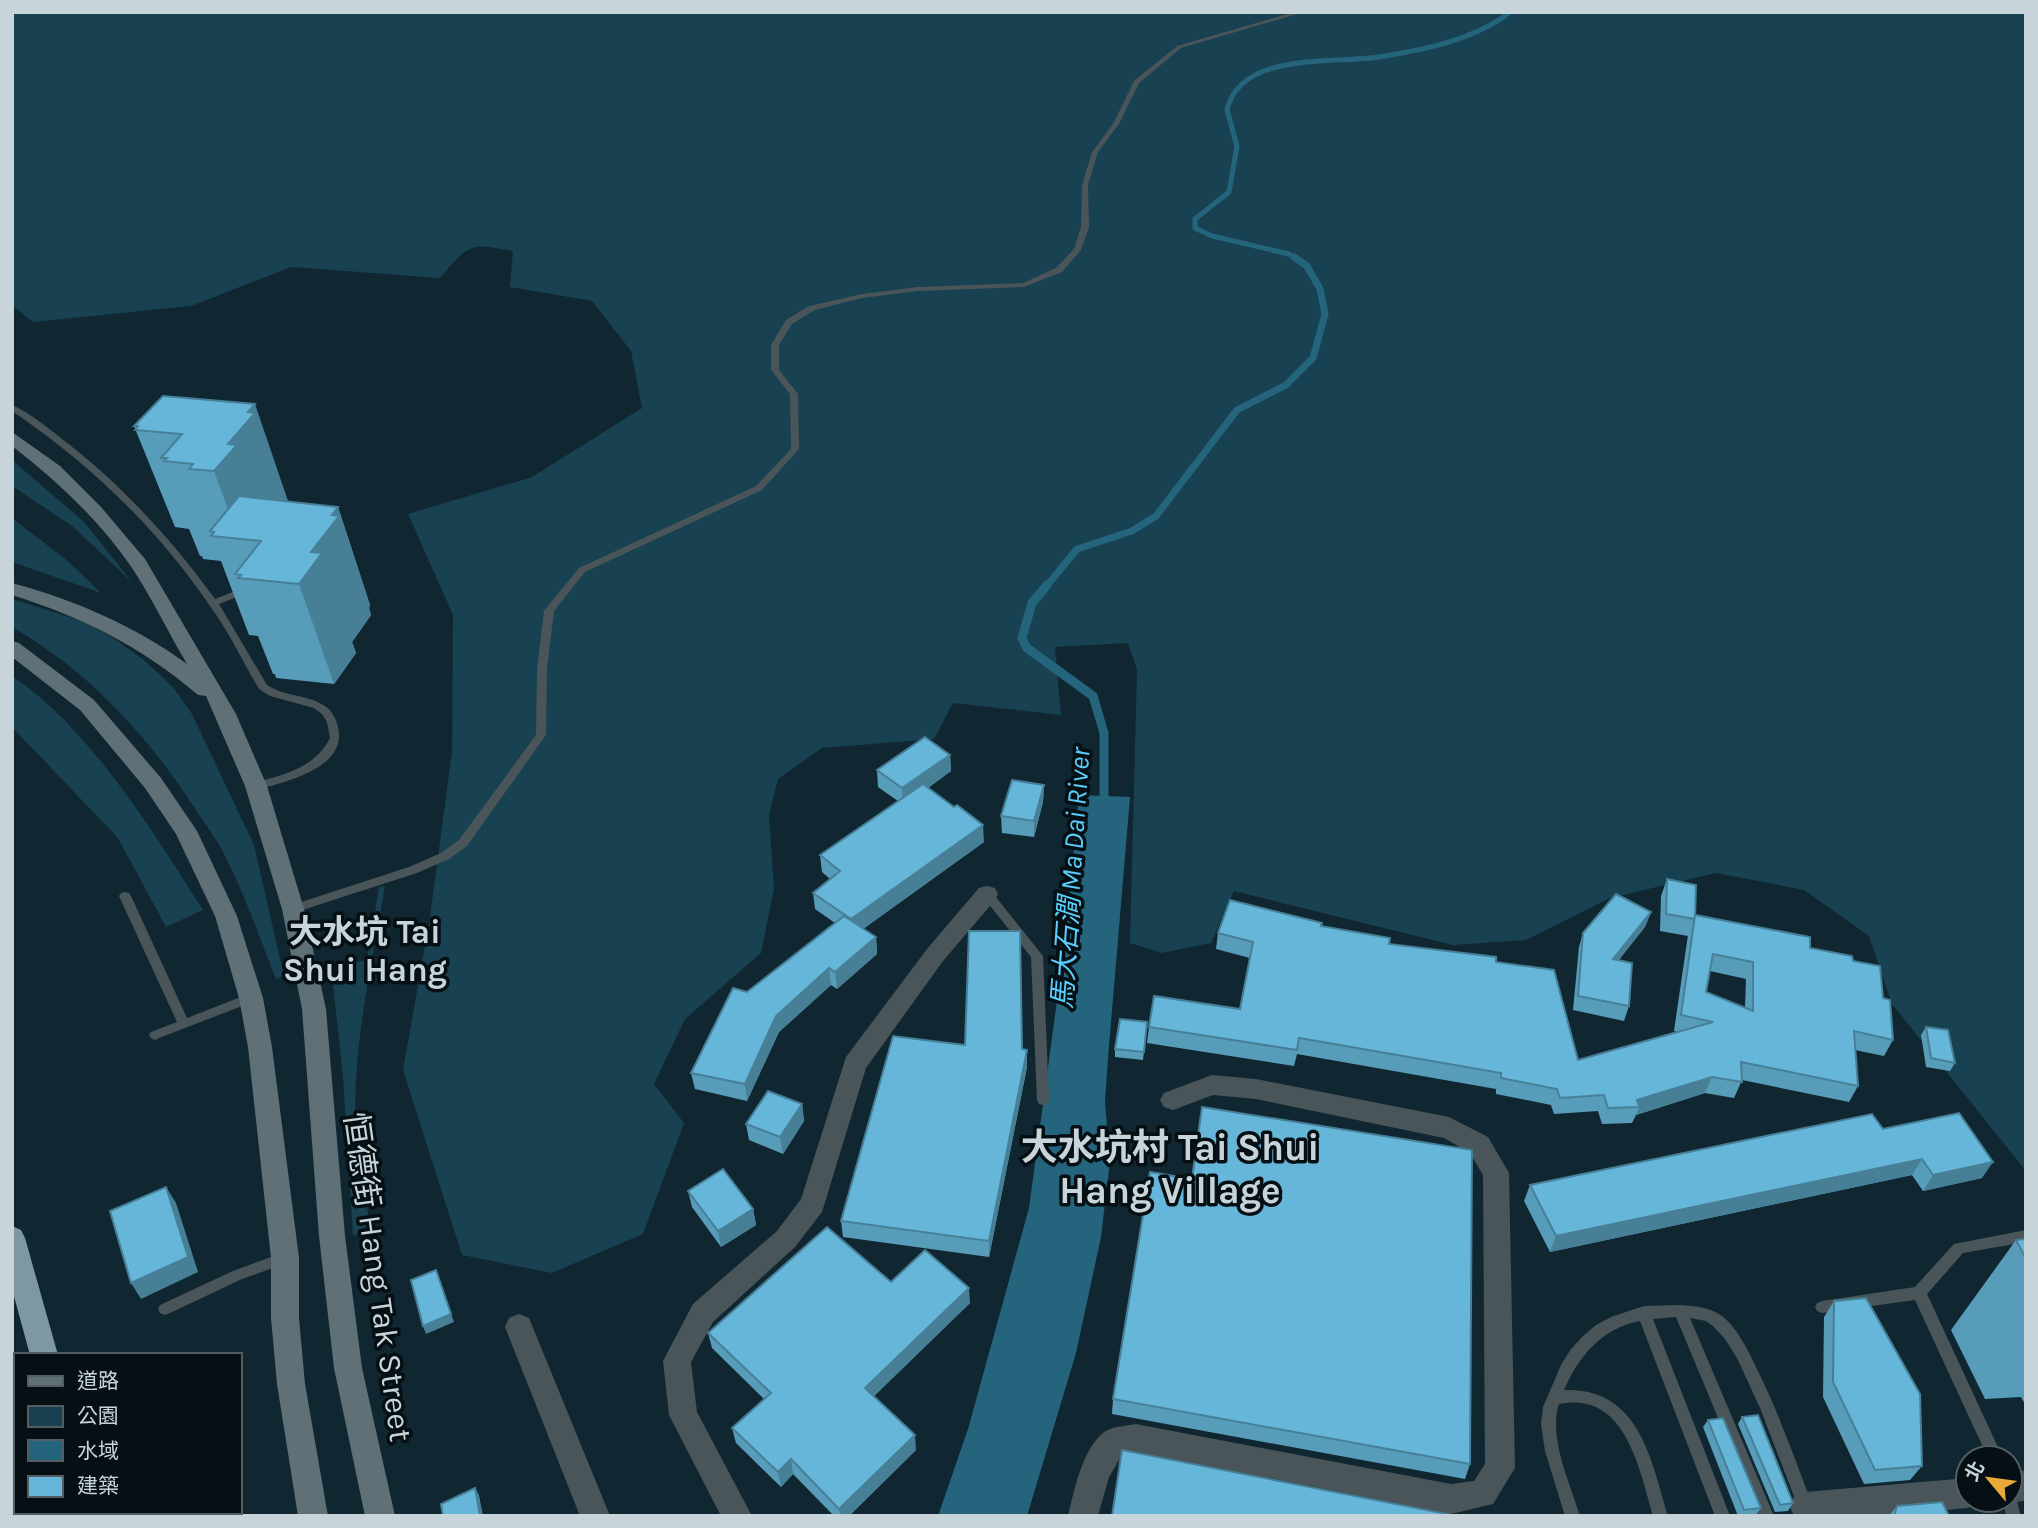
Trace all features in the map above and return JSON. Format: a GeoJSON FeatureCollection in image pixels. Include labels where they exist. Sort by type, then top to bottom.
{"type":"FeatureCollection","features":[{"type":"Feature","properties":{"kind":"highway"},"geometry":{"type":"LineString","coordinates":[[12,1238],[43,1353]]}},
{"type":"Feature","properties":{"kind":"main road","name":"恒德街 Hang Tak Street"},"geometry":{"type":"LineString","coordinates":[[13,438],[54,470],[96,511],[138,563],[226,714],[256,786],[293,909],[314,1009],[318,1087],[348,1368],[380,1516]]}},
{"type":"Feature","properties":{"kind":"main road"},"geometry":{"type":"LineString","coordinates":[[12,589],[83,611],[139,638],[175,663],[216,701]]}},
{"type":"Feature","properties":{"kind":"main road"},"geometry":{"type":"LineString","coordinates":[[12,647],[87,705],[119,741],[178,818],[221,903],[251,998],[268,1105],[285,1258],[285,1318],[291,1384],[313,1516]]}},
{"type":"Feature","properties":{"kind":"street"},"geometry":{"type":"LineString","coordinates":[[737,1516],[683,1415],[677,1361],[703,1313],[786,1239],[813,1204],[855,1064],[935,955],[988,894]]}},
{"type":"Feature","properties":{"kind":"street"},"geometry":{"type":"LineString","coordinates":[[1083,1516],[1094,1472],[1103,1455],[1114,1442],[1136,1438],[1451,1499],[1482,1494],[1500,1468],[1496,1173],[1479,1145],[1448,1128],[1256,1089],[1212,1085],[1173,1100]]}},
{"type":"Feature","properties":{"kind":"street"},"geometry":{"type":"LineString","coordinates":[[519,1327],[594,1516]]}},
{"type":"Feature","properties":{"kind":"street"},"geometry":{"type":"LineString","coordinates":[[1805,1511],[1954,1495]]}},
{"type":"Feature","properties":{"kind":"lane"},"geometry":{"type":"LineString","coordinates":[[293,909],[413,870],[445,856],[471,834],[541,735],[542,668],[549,611],[582,570],[759,488],[794,449],[794,394],[775,370],[775,345],[789,322],[812,308],[862,296],[918,289],[1024,285],[1059,270],[1077,250],[1085,227],[1085,185],[1096,152],[1116,124],[1136,82],[1179,47],[1301,12]]}},
{"type":"Feature","properties":{"kind":"lane"},"geometry":{"type":"LineString","coordinates":[[12,407],[60,441],[126,498],[171,548],[213,603],[263,687],[274,695],[300,699],[319,706],[335,729],[332,747],[317,764],[293,776],[256,786]]}},
{"type":"Feature","properties":{"kind":"lane"},"geometry":{"type":"LineString","coordinates":[[213,603],[257,586]]}},
{"type":"Feature","properties":{"kind":"lane"},"geometry":{"type":"LineString","coordinates":[[988,894],[1037,956],[1044,1100]]}},
{"type":"Feature","properties":{"kind":"lane"},"geometry":{"type":"LineString","coordinates":[[125,896],[184,1024]]}},
{"type":"Feature","properties":{"kind":"lane"},"geometry":{"type":"LineString","coordinates":[[155,1035],[251,998]]}},
{"type":"Feature","properties":{"kind":"lane"},"geometry":{"type":"LineString","coordinates":[[1822,1307],[1920,1293],[1959,1248],[2026,1236]]}},
{"type":"Feature","properties":{"kind":"lane"},"geometry":{"type":"LineString","coordinates":[[165,1309],[238,1275],[285,1258]]}},
{"type":"Feature","properties":{"kind":"lane"},"geometry":{"type":"LineString","coordinates":[[1920,1293],[1990,1444]]}},
{"type":"Feature","properties":{"kind":"lane"},"geometry":{"type":"LineString","coordinates":[[1680,1311],[1767,1516]]}},
{"type":"Feature","properties":{"kind":"lane"},"geometry":{"type":"LineString","coordinates":[[1573,1516],[1551,1438],[1549,1413],[1568,1363],[1588,1339],[1615,1321],[1644,1312],[1680,1311],[1717,1320],[1740,1346],[1805,1511]]}},
{"type":"Feature","properties":{"kind":"lane"},"geometry":{"type":"LineString","coordinates":[[1644,1312],[1723,1516]]}},
{"type":"Feature","properties":{"kind":"lane"},"geometry":{"type":"LineString","coordinates":[[1555,1397],[1578,1393],[1619,1413],[1638,1440],[1661,1516]]}},
{"type":"Feature","properties":{"kind":"green space"},"geometry":{"type":"Polygon","coordinates":[[[12,12],[2026,12],[2026,1171],[1892,1004],[1869,936],[1804,890],[1716,873],[1610,898],[1526,940],[1453,945],[1234,891],[1211,943],[1162,953],[1130,943],[1137,669],[1128,643],[1055,647],[1061,715],[953,703],[934,739],[822,748],[778,779],[769,815],[774,889],[761,953],[685,1019],[654,1084],[684,1123],[643,1234],[552,1273],[462,1255],[403,1070],[429,924],[452,752],[453,615],[408,514],[532,477],[642,408],[631,351],[592,301],[510,287],[513,251],[487,247],[471,248],[464,252],[440,278],[291,267],[191,306],[33,322],[12,305],[12,12]]]}},
{"type":"Feature","properties":{"kind":"green space"},"geometry":{"type":"Polygon","coordinates":[[[12,460],[84,522],[132,582],[72,526],[12,486],[12,460]]]}},
{"type":"Feature","properties":{"kind":"green space"},"geometry":{"type":"Polygon","coordinates":[[[12,518],[69,562],[101,593],[12,562],[12,518]]]}},
{"type":"Feature","properties":{"kind":"green space"},"geometry":{"type":"Polygon","coordinates":[[[12,599],[79,620],[110,636],[144,660],[173,687],[192,714],[254,845],[284,976],[276,979],[224,853],[177,782],[137,731],[92,685],[67,664],[12,627],[12,599]]]}},
{"type":"Feature","properties":{"kind":"green space"},"geometry":{"type":"Polygon","coordinates":[[[12,676],[41,698],[94,752],[141,815],[203,910],[166,927],[118,838],[12,727],[12,676]]]}},
{"type":"Feature","properties":{"kind":"green space"},"geometry":{"type":"Polygon","coordinates":[[[385,886],[363,1015],[356,1080],[357,1145],[371,1229],[353,1236],[343,1077],[331,966],[367,960],[379,887],[385,886]]]}},
{"type":"Feature","properties":{"kind":"water"},"geometry":{"type":"Polygon","coordinates":[[[1079,795],[1130,797],[1105,1102],[1110,1161],[1101,1237],[1076,1353],[1027,1516],[938,1516],[968,1429],[1029,1208],[1066,934],[1079,795]]]}},
{"type":"Feature","properties":{"kind":"building"},"geometry":{"type":"Polygon","coordinates":[[[163,396],[255,404],[248,412],[255,413],[228,444],[237,445],[214,471],[189,469],[193,464],[164,461],[167,458],[161,458],[182,434],[135,430],[138,426],[134,426],[163,396]]]}},
{"type":"Feature","properties":{"kind":"building"},"geometry":{"type":"Polygon","coordinates":[[[239,496],[338,507],[332,515],[339,516],[311,552],[322,553],[299,584],[238,578],[241,575],[235,574],[261,541],[211,536],[214,532],[210,531],[239,496]]]}},
{"type":"Feature","properties":{"kind":"building"},"geometry":{"type":"Polygon","coordinates":[[[925,737],[950,755],[902,788],[877,770],[925,737]]]}},
{"type":"Feature","properties":{"kind":"building"},"geometry":{"type":"Polygon","coordinates":[[[1012,780],[1044,785],[1034,821],[1001,816],[1012,780]]]}},
{"type":"Feature","properties":{"kind":"building"},"geometry":{"type":"Polygon","coordinates":[[[923,784],[983,825],[851,919],[813,893],[840,871],[820,855],[923,784]]]}},
{"type":"Feature","properties":{"kind":"building"},"geometry":{"type":"Polygon","coordinates":[[[1667,879],[1696,885],[1695,919],[1666,914],[1667,879]]]}},
{"type":"Feature","properties":{"kind":"building"},"geometry":{"type":"Polygon","coordinates":[[[1616,894],[1651,912],[1613,959],[1632,963],[1629,1006],[1578,996],[1583,933],[1616,894]]]}},
{"type":"Feature","properties":{"kind":"building"},"geometry":{"type":"Polygon","coordinates":[[[1230,900],[1322,923],[1321,926],[1390,938],[1389,944],[1496,957],[1496,962],[1554,970],[1578,1060],[1713,1022],[1681,1015],[1695,915],[1810,937],[1810,948],[1852,956],[1853,961],[1880,966],[1883,998],[1890,1000],[1893,1040],[1854,1031],[1858,1086],[1741,1062],[1742,1082],[1712,1077],[1637,1100],[1639,1107],[1608,1108],[1604,1095],[1560,1098],[1557,1089],[1501,1078],[1501,1073],[1299,1038],[1297,1050],[1149,1027],[1154,996],[1240,1009],[1253,942],[1218,933],[1230,900]],[[1713,954],[1706,992],[1753,1011],[1753,962],[1713,954]]]}},
{"type":"Feature","properties":{"kind":"building"},"geometry":{"type":"Polygon","coordinates":[[[844,916],[876,937],[835,972],[829,968],[776,1016],[745,1084],[691,1073],[733,988],[747,992],[844,916]]]}},
{"type":"Feature","properties":{"kind":"building"},"geometry":{"type":"Polygon","coordinates":[[[969,931],[1020,931],[1022,1049],[1027,1050],[989,1241],[841,1221],[893,1036],[965,1045],[969,931]]]}},
{"type":"Feature","properties":{"kind":"building"},"geometry":{"type":"Polygon","coordinates":[[[1120,1019],[1147,1022],[1144,1052],[1115,1049],[1120,1019]]]}},
{"type":"Feature","properties":{"kind":"building"},"geometry":{"type":"Polygon","coordinates":[[[1926,1027],[1948,1030],[1955,1063],[1931,1058],[1926,1027]]]}},
{"type":"Feature","properties":{"kind":"building"},"geometry":{"type":"Polygon","coordinates":[[[768,1091],[802,1104],[780,1137],[746,1124],[768,1091]]]}},
{"type":"Feature","properties":{"kind":"building"},"geometry":{"type":"Polygon","coordinates":[[[1202,1107],[1472,1150],[1470,1464],[1113,1399],[1150,1172],[1192,1179],[1202,1107]]]}},
{"type":"Feature","properties":{"kind":"building"},"geometry":{"type":"Polygon","coordinates":[[[1959,1113],[1993,1162],[1933,1175],[1922,1159],[1556,1236],[1530,1185],[1872,1114],[1883,1129],[1959,1113]]]}},
{"type":"Feature","properties":{"kind":"building"},"geometry":{"type":"Polygon","coordinates":[[[723,1169],[753,1209],[718,1231],[688,1191],[723,1169]]]}},
{"type":"Feature","properties":{"kind":"building"},"geometry":{"type":"Polygon","coordinates":[[[166,1187],[188,1257],[131,1283],[110,1211],[166,1187]]]}},
{"type":"Feature","properties":{"kind":"building"},"geometry":{"type":"Polygon","coordinates":[[[827,1227],[891,1282],[925,1250],[969,1288],[865,1388],[915,1435],[839,1509],[791,1459],[778,1472],[732,1428],[771,1393],[708,1333],[827,1227]]]}},
{"type":"Feature","properties":{"kind":"building"},"geometry":{"type":"Polygon","coordinates":[[[2026,1239],[2026,1259],[2016,1240],[2026,1239]]]}},
{"type":"Feature","properties":{"kind":"building"},"geometry":{"type":"Polygon","coordinates":[[[436,1270],[451,1314],[423,1326],[411,1280],[436,1270]]]}},
{"type":"Feature","properties":{"kind":"building"},"geometry":{"type":"Polygon","coordinates":[[[1866,1298],[1920,1394],[1922,1466],[1875,1470],[1833,1382],[1834,1301],[1866,1298]]]}},
{"type":"Feature","properties":{"kind":"building"},"geometry":{"type":"Polygon","coordinates":[[[1758,1415],[1793,1503],[1780,1505],[1742,1417],[1758,1415]]]}},
{"type":"Feature","properties":{"kind":"building"},"geometry":{"type":"Polygon","coordinates":[[[1723,1418],[1761,1508],[1744,1510],[1708,1420],[1723,1418]]]}},
{"type":"Feature","properties":{"kind":"building"},"geometry":{"type":"Polygon","coordinates":[[[1122,1450],[1457,1516],[1112,1516],[1122,1450]]]}},
{"type":"Feature","properties":{"kind":"building"},"geometry":{"type":"Polygon","coordinates":[[[475,1488],[480,1516],[443,1516],[441,1504],[475,1488]]]}},
{"type":"Feature","properties":{"kind":"building"},"geometry":{"type":"Polygon","coordinates":[[[1942,1502],[1949,1516],[1894,1516],[1897,1506],[1942,1502]]]}},
{"type":"Feature","properties":{"kind":"waterway","name":"馬大石澗 Ma Dai River"},"geometry":{"type":"LineString","coordinates":[[1296,258],[1289,254],[1212,236],[1195,228],[1195,219],[1229,192],[1237,146],[1227,110],[1235,91],[1250,78],[1269,69],[1291,64],[1379,57],[1413,51],[1465,37],[1510,12]]}},
{"type":"Feature","properties":{"kind":"waterway","name":"馬大石澗 Ma Dai River"},"geometry":{"type":"LineString","coordinates":[[1046,587],[1077,549],[1132,531],[1156,516],[1237,410],[1286,385],[1313,358],[1325,314],[1320,289],[1307,266],[1296,258]]}},
{"type":"Feature","properties":{"kind":"waterway","name":"馬大石澗 Ma Dai River"},"geometry":{"type":"LineString","coordinates":[[1047,585],[1032,603],[1022,638],[1027,648],[1093,696],[1104,733],[1104,808]]}},
{"type":"Feature","properties":{"kind":"district","name":"大水坑 Tai Shui Hang"},"geometry":{"type":"Point","coordinates":[365,951]}},
{"type":"Feature","properties":{"kind":"district","name":"大水坑村 Tai Shui Hang Village"},"geometry":{"type":"Point","coordinates":[1170,1168]}}]}
